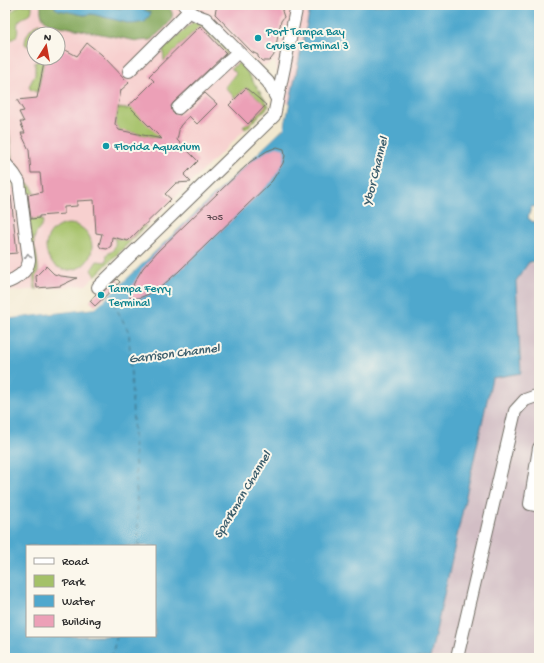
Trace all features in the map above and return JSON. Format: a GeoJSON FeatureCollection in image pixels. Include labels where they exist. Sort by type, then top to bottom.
{"type":"FeatureCollection","features":[{"type":"Feature","properties":{"kind":"lane"},"geometry":{"type":"LineString","coordinates":[[98,287],[274,116],[297,5]]}},
{"type":"Feature","properties":{"kind":"lane"},"geometry":{"type":"LineString","coordinates":[[129,71],[187,8],[197,16],[206,19],[268,82],[277,99]]}},
{"type":"Feature","properties":{"kind":"lane"},"geometry":{"type":"LineString","coordinates":[[178,108],[238,52]]}},
{"type":"Feature","properties":{"kind":"lane"},"geometry":{"type":"LineString","coordinates":[[5,163],[19,182],[29,260],[26,269],[14,280],[5,283]]}},
{"type":"Feature","properties":{"kind":"lane"},"geometry":{"type":"LineString","coordinates":[[457,658],[515,411],[525,400],[539,395]]}},
{"type":"Feature","properties":{"kind":"lane"},"geometry":{"type":"LineString","coordinates":[[539,448],[530,504],[539,506]]}},
{"type":"Feature","properties":{"kind":"shaded area"},"geometry":{"type":"Polygon","coordinates":[[[21,5],[176,5],[193,22],[200,23],[245,69],[269,106],[86,285],[5,292],[5,188],[23,186],[5,158],[5,22],[21,5]]]}},
{"type":"Feature","properties":{"kind":"shaded area"},"geometry":{"type":"Polygon","coordinates":[[[192,5],[311,5],[289,104],[284,102],[275,61],[265,66],[258,64],[201,11],[192,5]]]}},
{"type":"Feature","properties":{"kind":"shaded area"},"geometry":{"type":"Polygon","coordinates":[[[529,262],[539,265],[539,658],[430,658],[492,377],[521,373],[516,281],[529,262]]]}},
{"type":"Feature","properties":{"kind":"green space"},"geometry":{"type":"Polygon","coordinates":[[[21,5],[32,5],[31,12],[19,21],[17,35],[11,40],[5,41],[5,29],[8,16],[15,8],[21,5]]]}},
{"type":"Feature","properties":{"kind":"green space"},"geometry":{"type":"Polygon","coordinates":[[[41,5],[55,5],[55,8],[84,15],[140,8],[117,8],[106,5],[165,5],[170,9],[172,18],[169,23],[151,40],[137,41],[50,24],[42,16],[41,5]]]}},
{"type":"Feature","properties":{"kind":"green space"},"geometry":{"type":"Polygon","coordinates":[[[193,22],[200,23],[225,47],[227,49],[227,55],[224,55],[226,53],[200,26],[164,61],[163,49],[193,22]]]}},
{"type":"Feature","properties":{"kind":"green space"},"geometry":{"type":"Polygon","coordinates":[[[39,23],[44,26],[34,26],[39,23]]]}},
{"type":"Feature","properties":{"kind":"green space"},"geometry":{"type":"Polygon","coordinates":[[[239,63],[245,69],[269,106],[246,129],[243,127],[247,123],[248,124],[266,105],[246,88],[235,98],[225,87],[236,73],[231,68],[239,63]]]}},
{"type":"Feature","properties":{"kind":"green space"},"geometry":{"type":"Polygon","coordinates":[[[35,66],[43,66],[38,91],[36,92],[30,89],[29,86],[35,75],[35,66]]]}},
{"type":"Feature","properties":{"kind":"green space"},"geometry":{"type":"Polygon","coordinates":[[[136,105],[159,131],[158,138],[119,130],[115,124],[118,108],[127,109],[136,105]]]}},
{"type":"Feature","properties":{"kind":"green space"},"geometry":{"type":"Polygon","coordinates":[[[5,129],[9,129],[12,157],[5,158],[5,129]]]}},
{"type":"Feature","properties":{"kind":"green space"},"geometry":{"type":"Polygon","coordinates":[[[16,170],[19,171],[25,182],[32,187],[35,193],[28,195],[30,219],[39,218],[42,219],[43,223],[34,239],[34,247],[38,264],[38,274],[36,276],[38,289],[35,289],[23,186],[16,170]]]}},
{"type":"Feature","properties":{"kind":"green space"},"geometry":{"type":"Polygon","coordinates":[[[74,224],[78,225],[88,234],[91,238],[91,256],[82,266],[74,270],[64,270],[56,266],[47,256],[46,242],[50,234],[60,225],[74,224]]]}},
{"type":"Feature","properties":{"kind":"green space"},"geometry":{"type":"Polygon","coordinates":[[[144,225],[146,226],[95,276],[91,270],[97,261],[106,262],[107,254],[113,250],[115,246],[115,239],[113,236],[128,241],[144,225]]]}},
{"type":"Feature","properties":{"kind":"water"},"geometry":{"type":"Polygon","coordinates":[[[55,5],[106,5],[117,8],[140,8],[151,13],[145,22],[132,24],[92,14],[84,15],[59,10],[55,8],[55,5]]]}},
{"type":"Feature","properties":{"kind":"water"},"geometry":{"type":"Polygon","coordinates":[[[311,5],[539,5],[539,206],[531,207],[528,218],[533,222],[539,221],[539,261],[529,262],[516,281],[521,373],[492,378],[430,658],[5,658],[5,319],[96,308],[284,128],[311,5]]]}},
{"type":"Feature","properties":{"kind":"pier"},"geometry":{"type":"Polygon","coordinates":[[[287,103],[289,104],[284,128],[96,308],[5,319],[5,317],[95,306],[282,127],[287,103]]]}},
{"type":"Feature","properties":{"kind":"building","name":"Port Tampa Bay Cruise Terminal 3"},"geometry":{"type":"Polygon","coordinates":[[[217,5],[284,5],[282,11],[284,17],[281,21],[274,55],[269,61],[262,61],[258,55],[252,52],[215,14],[217,5]]]}},
{"type":"Feature","properties":{"kind":"building","name":"Florida Aquarium"},"geometry":{"type":"Polygon","coordinates":[[[200,26],[226,53],[171,106],[173,113],[180,115],[205,93],[217,104],[197,124],[189,116],[180,126],[177,140],[198,161],[184,175],[191,182],[176,183],[165,194],[171,199],[128,241],[112,237],[111,246],[107,249],[101,248],[99,245],[102,234],[96,233],[94,200],[77,201],[77,206],[64,207],[64,214],[39,216],[39,218],[31,219],[28,195],[42,192],[40,173],[31,173],[29,150],[21,133],[25,133],[20,122],[24,122],[19,112],[24,111],[17,100],[37,98],[43,66],[66,66],[66,50],[77,56],[87,43],[101,54],[129,83],[121,90],[115,124],[119,130],[162,139],[128,105],[154,81],[149,76],[200,26]]]}},
{"type":"Feature","properties":{"kind":"building"},"geometry":{"type":"Polygon","coordinates":[[[246,88],[266,105],[248,124],[229,105],[246,88]]]}},
{"type":"Feature","properties":{"kind":"building"},"geometry":{"type":"Polygon","coordinates":[[[277,147],[284,149],[285,156],[283,163],[272,181],[162,286],[149,294],[139,298],[130,299],[131,290],[135,281],[143,268],[158,251],[250,162],[267,151],[277,147]]]}},
{"type":"Feature","properties":{"kind":"building"},"geometry":{"type":"Polygon","coordinates":[[[11,196],[17,253],[5,254],[5,197],[11,196]]]}},
{"type":"Feature","properties":{"kind":"building"},"geometry":{"type":"Polygon","coordinates":[[[46,266],[54,274],[77,278],[60,286],[37,288],[36,276],[46,266]]]}},
{"type":"Feature","properties":{"kind":"building","name":"Tampa Ferry Terminal"},"geometry":{"type":"Polygon","coordinates":[[[117,279],[120,282],[95,306],[90,301],[96,294],[103,292],[117,279]]]}},
{"type":"Feature","properties":{"kind":"ferry route"},"geometry":{"type":"LineString","coordinates":[[109,295],[129,332],[139,545]]}},
{"type":"Feature","properties":{"kind":"ferry route"},"geometry":{"type":"LineString","coordinates":[[111,658],[117,637]]}},
{"type":"Feature","properties":{"kind":"tram line"},"geometry":{"type":"LineString","coordinates":[[5,15],[14,5]]}},
{"type":"Feature","properties":{"kind":"place","name":"Port Tampa Bay Cruise Terminal 3"},"geometry":{"type":"Point","coordinates":[258,38]}},
{"type":"Feature","properties":{"kind":"place","name":"Florida Aquarium"},"geometry":{"type":"Point","coordinates":[106,146]}},
{"type":"Feature","properties":{"kind":"place","name":"Tampa Ferry Terminal"},"geometry":{"type":"Point","coordinates":[101,295]}},
{"type":"Feature","properties":{"kind":"water label","name":"Ybor Channel"},"geometry":{"type":"Point","coordinates":[374,171]}},
{"type":"Feature","properties":{"kind":"water label","name":"Garrison Channel"},"geometry":{"type":"Point","coordinates":[174,352]}},
{"type":"Feature","properties":{"kind":"water label","name":"Sparkman Channel"},"geometry":{"type":"Point","coordinates":[241,494]}}]}
